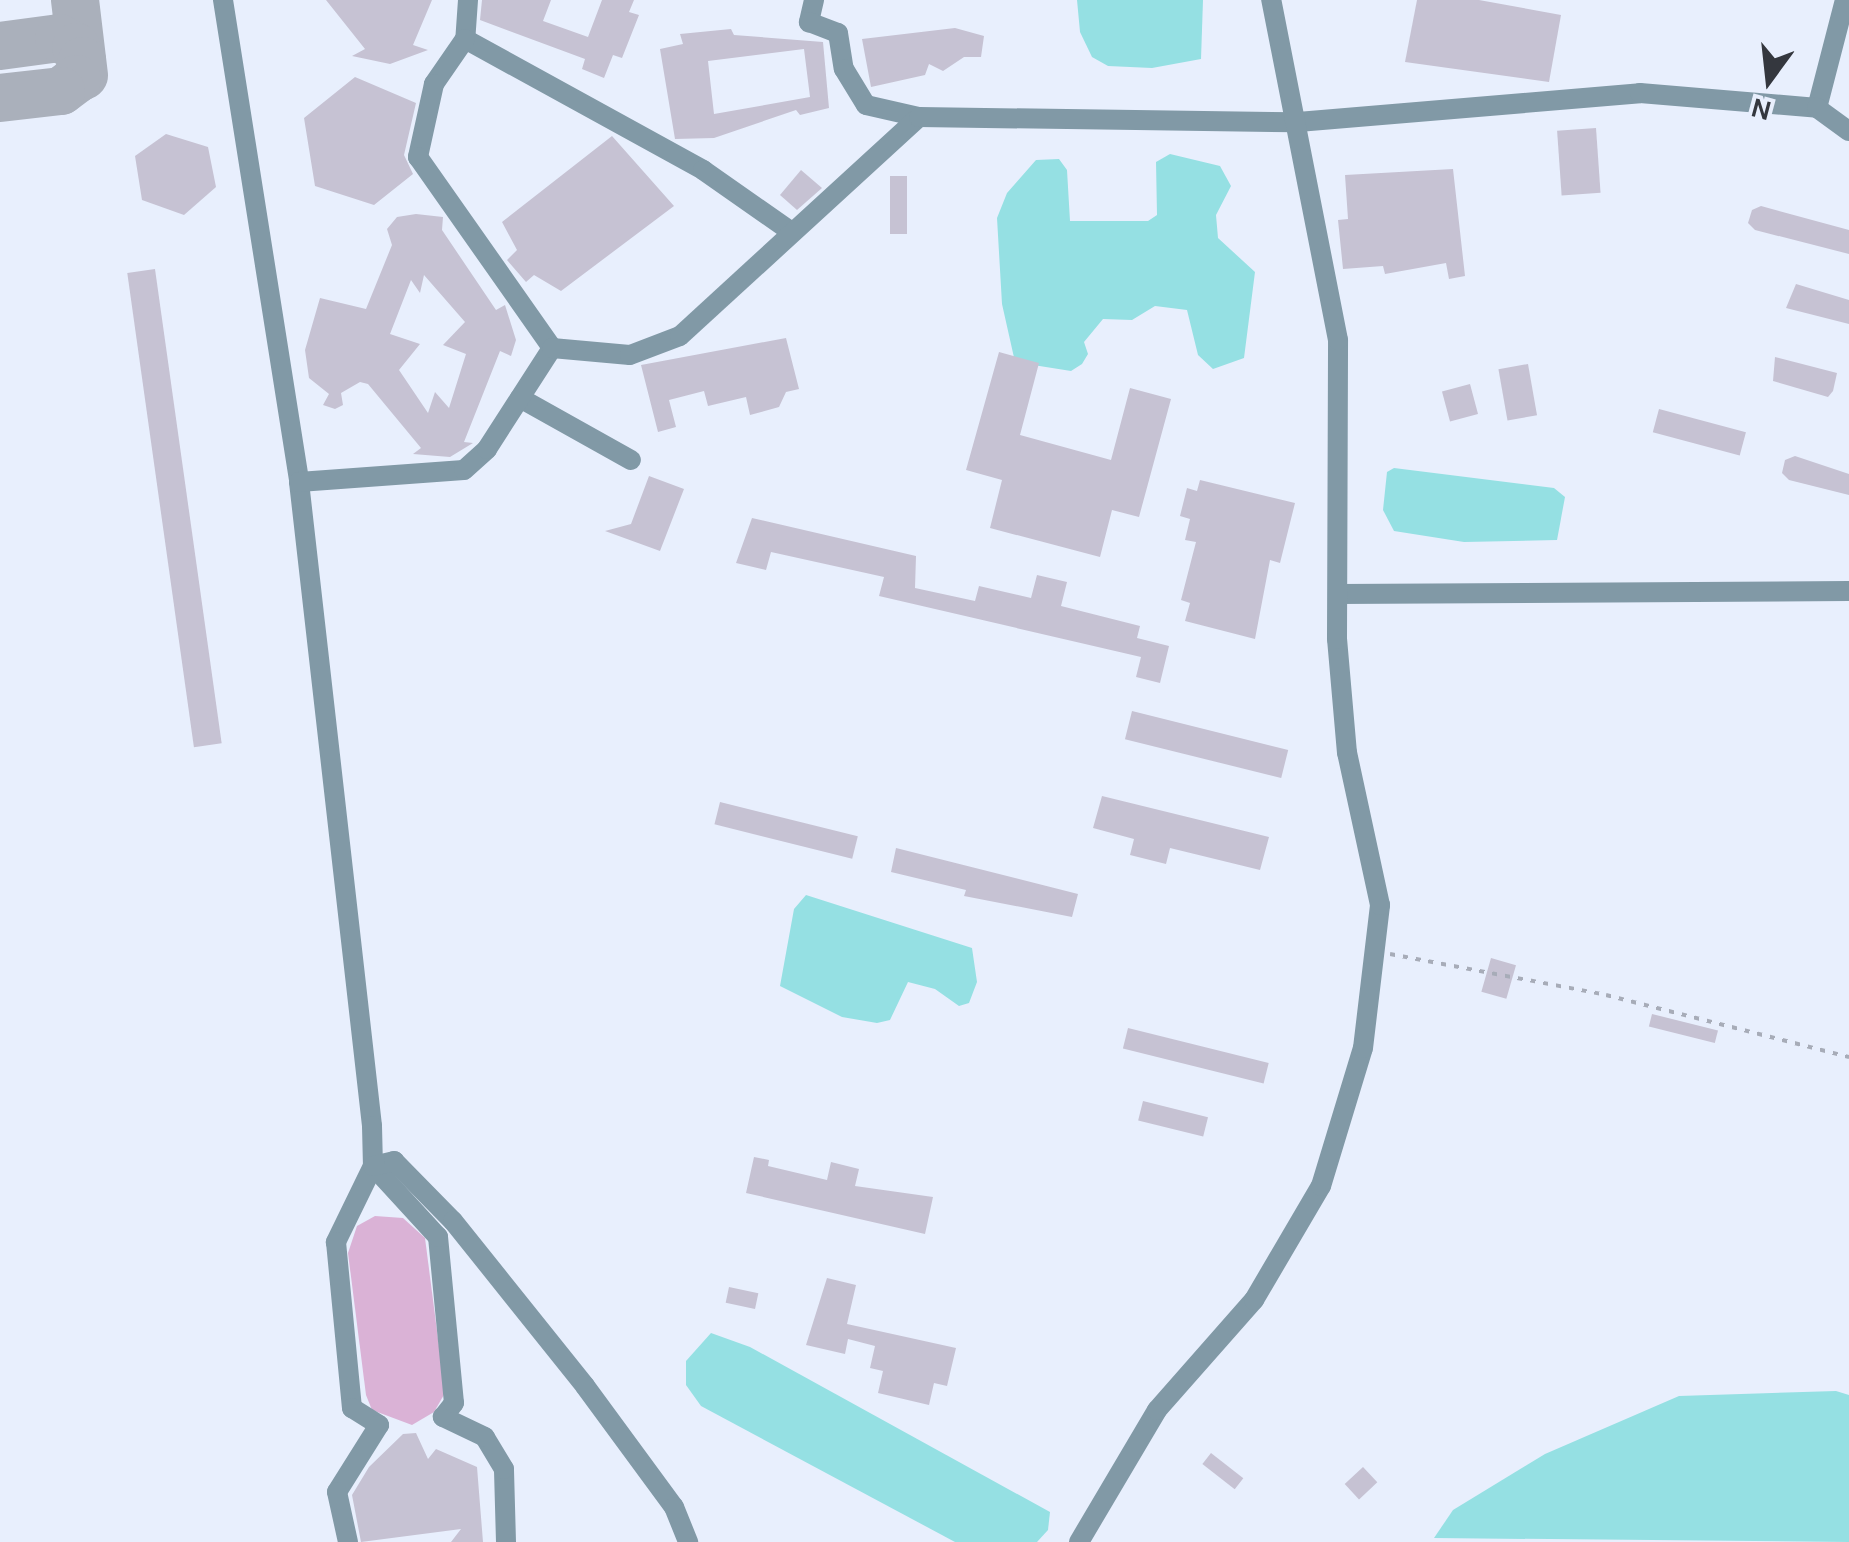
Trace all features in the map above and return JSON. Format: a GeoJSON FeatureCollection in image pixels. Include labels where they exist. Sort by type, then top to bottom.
{"type":"FeatureCollection","features":[{"type":"Feature","properties":{"kind":"street"},"geometry":{"type":"LineString","coordinates":[[223,0],[299,482],[374,1166],[336,1242],[352,1408],[379,1425],[337,1492],[348,1542]]}},
{"type":"Feature","properties":{"kind":"street"},"geometry":{"type":"LineString","coordinates":[[468,0],[465,39],[434,84],[418,156],[552,348],[630,355],[680,336],[790,231],[919,117]]}},
{"type":"Feature","properties":{"kind":"street"},"geometry":{"type":"LineString","coordinates":[[814,0],[809,22],[838,33],[844,69],[866,105],[919,117],[1298,122],[1640,93],[1816,108],[1849,131]]}},
{"type":"Feature","properties":{"kind":"street"},"geometry":{"type":"LineString","coordinates":[[1079,1542],[1158,1410],[1254,1300],[1322,1186],[1363,1048],[1380,905],[1347,754],[1338,594],[1338,340],[1298,122],[1270,0]]}},
{"type":"Feature","properties":{"kind":"street"},"geometry":{"type":"LineString","coordinates":[[1816,108],[1838,1]]}},
{"type":"Feature","properties":{"kind":"street"},"geometry":{"type":"LineString","coordinates":[[465,39],[702,170],[790,231]]}},
{"type":"Feature","properties":{"kind":"street"},"geometry":{"type":"LineString","coordinates":[[299,482],[464,470],[486,449],[552,348]]}},
{"type":"Feature","properties":{"kind":"street"},"geometry":{"type":"LineString","coordinates":[[520,398],[631,460]]}},
{"type":"Feature","properties":{"kind":"street"},"geometry":{"type":"LineString","coordinates":[[1338,594],[1849,590]]}},
{"type":"Feature","properties":{"kind":"street"},"geometry":{"type":"LineString","coordinates":[[374,1166],[394,1161],[452,1222],[585,1386],[674,1508],[688,1542]]}},
{"type":"Feature","properties":{"kind":"street"},"geometry":{"type":"LineString","coordinates":[[374,1166],[438,1238],[454,1402],[444,1417],[485,1437],[504,1468],[506,1542]]}},
{"type":"Feature","properties":{"kind":"path"},"geometry":{"type":"LineString","coordinates":[[1375,951],[1606,995],[1849,1057]]}},
{"type":"Feature","properties":{"kind":"shaded area"},"geometry":{"type":"Polygon","coordinates":[[[1077,0],[1203,0],[1201,59],[1152,68],[1108,66],[1092,57],[1080,32],[1077,0]]]}},
{"type":"Feature","properties":{"kind":"shaded area"},"geometry":{"type":"Polygon","coordinates":[[[1170,154],[1220,166],[1231,186],[1216,215],[1218,238],[1255,272],[1244,358],[1213,369],[1198,355],[1187,310],[1155,306],[1132,320],[1103,319],[1084,342],[1088,354],[1082,364],[1071,371],[1015,362],[1002,304],[997,218],[1007,193],[1036,160],[1059,159],[1067,170],[1070,221],[1148,221],[1157,215],[1156,162],[1170,154]]]}},
{"type":"Feature","properties":{"kind":"shaded area"},"geometry":{"type":"Polygon","coordinates":[[[1394,468],[1554,488],[1565,497],[1557,540],[1464,542],[1394,531],[1383,510],[1387,472],[1394,468]]]}},
{"type":"Feature","properties":{"kind":"shaded area"},"geometry":{"type":"Polygon","coordinates":[[[806,895],[972,948],[977,982],[969,1003],[959,1006],[935,989],[908,982],[890,1020],[877,1023],[842,1017],[780,986],[794,909],[806,895]]]}},
{"type":"Feature","properties":{"kind":"shaded area"},"geometry":{"type":"Polygon","coordinates":[[[375,1216],[403,1218],[425,1238],[445,1393],[434,1412],[412,1425],[372,1410],[366,1395],[348,1253],[357,1226],[375,1216]]]}},
{"type":"Feature","properties":{"kind":"shaded area"},"geometry":{"type":"Polygon","coordinates":[[[711,1333],[750,1347],[1050,1512],[1048,1530],[1037,1542],[955,1542],[701,1406],[686,1385],[686,1361],[711,1333]]]}},
{"type":"Feature","properties":{"kind":"shaded area"},"geometry":{"type":"Polygon","coordinates":[[[1836,1391],[1849,1395],[1849,1542],[1434,1538],[1453,1510],[1545,1454],[1679,1396],[1836,1391]]]}},
{"type":"Feature","properties":{"kind":"building"},"geometry":{"type":"Polygon","coordinates":[[[326,0],[432,0],[413,45],[428,50],[390,64],[352,56],[365,49],[326,0]]]}},
{"type":"Feature","properties":{"kind":"building"},"geometry":{"type":"Polygon","coordinates":[[[482,0],[551,0],[543,21],[588,37],[602,0],[634,0],[629,12],[639,15],[622,58],[613,55],[604,78],[582,69],[585,59],[480,20],[482,0]]]}},
{"type":"Feature","properties":{"kind":"building"},"geometry":{"type":"Polygon","coordinates":[[[1417,0],[1479,0],[1561,15],[1549,82],[1405,62],[1417,0]]]}},
{"type":"Feature","properties":{"kind":"building"},"geometry":{"type":"Polygon","coordinates":[[[955,28],[984,36],[981,57],[964,57],[943,71],[929,64],[925,75],[871,87],[862,39],[955,28]]]}},
{"type":"Feature","properties":{"kind":"building"},"geometry":{"type":"Polygon","coordinates":[[[731,29],[734,35],[823,42],[829,108],[800,115],[796,110],[714,138],[675,139],[660,49],[683,44],[680,34],[731,29]],[[804,49],[708,61],[714,114],[810,97],[804,49]]]}},
{"type":"Feature","properties":{"kind":"building"},"geometry":{"type":"Polygon","coordinates":[[[355,77],[416,103],[404,155],[413,174],[374,205],[315,186],[304,118],[355,77]]]}},
{"type":"Feature","properties":{"kind":"building"},"geometry":{"type":"Polygon","coordinates":[[[1596,128],[1601,193],[1562,196],[1557,131],[1596,128]]]}},
{"type":"Feature","properties":{"kind":"building"},"geometry":{"type":"Polygon","coordinates":[[[166,134],[208,147],[216,187],[184,215],[142,200],[135,156],[166,134]]]}},
{"type":"Feature","properties":{"kind":"building"},"geometry":{"type":"Polygon","coordinates":[[[612,136],[674,206],[561,291],[534,275],[526,282],[507,260],[517,250],[502,222],[612,136]]]}},
{"type":"Feature","properties":{"kind":"building"},"geometry":{"type":"Polygon","coordinates":[[[1453,169],[1465,276],[1449,279],[1446,263],[1385,274],[1383,266],[1343,269],[1338,220],[1348,219],[1345,175],[1453,169]]]}},
{"type":"Feature","properties":{"kind":"building"},"geometry":{"type":"Polygon","coordinates":[[[801,170],[822,188],[797,210],[780,195],[801,170]]]}},
{"type":"Feature","properties":{"kind":"building"},"geometry":{"type":"Polygon","coordinates":[[[890,176],[907,176],[907,234],[890,234],[890,176]]]}},
{"type":"Feature","properties":{"kind":"building"},"geometry":{"type":"Polygon","coordinates":[[[1761,206],[1849,230],[1849,254],[1755,230],[1748,223],[1752,210],[1761,206]]]}},
{"type":"Feature","properties":{"kind":"building"},"geometry":{"type":"Polygon","coordinates":[[[397,217],[443,217],[442,230],[496,310],[505,305],[516,340],[511,356],[500,351],[464,442],[473,443],[450,457],[413,454],[421,448],[368,384],[360,382],[341,393],[343,405],[335,409],[323,405],[329,394],[309,378],[305,350],[320,298],[366,309],[392,245],[387,229],[397,217]],[[424,275],[420,293],[411,280],[390,334],[420,344],[399,370],[428,413],[435,392],[449,408],[466,354],[443,345],[465,322],[424,275]]]}},
{"type":"Feature","properties":{"kind":"building"},"geometry":{"type":"Polygon","coordinates":[[[155,269],[222,743],[194,747],[127,273],[155,269]]]}},
{"type":"Feature","properties":{"kind":"building"},"geometry":{"type":"Polygon","coordinates":[[[1796,284],[1849,300],[1849,324],[1786,308],[1796,284]]]}},
{"type":"Feature","properties":{"kind":"building"},"geometry":{"type":"Polygon","coordinates":[[[786,338],[799,389],[786,392],[779,407],[750,415],[746,397],[708,406],[704,391],[669,400],[676,427],[658,432],[641,365],[786,338]]]}},
{"type":"Feature","properties":{"kind":"building"},"geometry":{"type":"Polygon","coordinates":[[[999,352],[1039,363],[1020,435],[1111,460],[1130,388],[1171,399],[1139,517],[1112,510],[1100,557],[990,528],[1002,480],[966,470],[999,352]]]}},
{"type":"Feature","properties":{"kind":"building"},"geometry":{"type":"Polygon","coordinates":[[[1775,357],[1837,373],[1833,391],[1828,397],[1773,381],[1775,357]]]}},
{"type":"Feature","properties":{"kind":"building"},"geometry":{"type":"Polygon","coordinates":[[[1528,364],[1537,415],[1507,420],[1498,369],[1528,364]]]}},
{"type":"Feature","properties":{"kind":"building"},"geometry":{"type":"Polygon","coordinates":[[[1470,384],[1478,414],[1450,421],[1442,392],[1470,384]]]}},
{"type":"Feature","properties":{"kind":"building"},"geometry":{"type":"Polygon","coordinates":[[[1659,409],[1746,432],[1740,455],[1653,432],[1659,409]]]}},
{"type":"Feature","properties":{"kind":"building"},"geometry":{"type":"Polygon","coordinates":[[[1795,456],[1849,474],[1849,495],[1789,480],[1782,473],[1785,460],[1795,456]]]}},
{"type":"Feature","properties":{"kind":"building"},"geometry":{"type":"Polygon","coordinates":[[[649,476],[684,489],[660,551],[605,531],[631,524],[649,476]]]}},
{"type":"Feature","properties":{"kind":"building"},"geometry":{"type":"Polygon","coordinates":[[[1200,480],[1295,503],[1280,563],[1270,560],[1255,639],[1185,621],[1190,603],[1181,600],[1196,542],[1185,540],[1190,519],[1180,516],[1187,488],[1197,491],[1200,480]]]}},
{"type":"Feature","properties":{"kind":"building"},"geometry":{"type":"Polygon","coordinates":[[[752,518],[916,556],[915,588],[975,601],[979,586],[1031,598],[1037,575],[1067,582],[1061,606],[1140,626],[1137,638],[1169,646],[1160,683],[1136,677],[1141,657],[879,596],[884,577],[771,552],[766,570],[736,563],[752,518]]]}},
{"type":"Feature","properties":{"kind":"building"},"geometry":{"type":"Polygon","coordinates":[[[1132,711],[1288,750],[1281,778],[1125,739],[1132,711]]]}},
{"type":"Feature","properties":{"kind":"building"},"geometry":{"type":"Polygon","coordinates":[[[1102,796],[1269,837],[1260,870],[1170,848],[1166,864],[1130,855],[1134,839],[1093,828],[1102,796]]]}},
{"type":"Feature","properties":{"kind":"building"},"geometry":{"type":"Polygon","coordinates":[[[720,802],[858,836],[852,859],[714,824],[720,802]]]}},
{"type":"Feature","properties":{"kind":"building"},"geometry":{"type":"Polygon","coordinates":[[[896,848],[1078,894],[1072,917],[964,896],[966,890],[891,872],[896,848]]]}},
{"type":"Feature","properties":{"kind":"building"},"geometry":{"type":"Polygon","coordinates":[[[1491,958],[1516,965],[1506,999],[1481,992],[1491,958]]]}},
{"type":"Feature","properties":{"kind":"building"},"geometry":{"type":"Polygon","coordinates":[[[1652,1014],[1718,1030],[1715,1043],[1649,1027],[1652,1014]]]}},
{"type":"Feature","properties":{"kind":"building"},"geometry":{"type":"Polygon","coordinates":[[[1128,1028],[1269,1063],[1264,1083],[1123,1048],[1128,1028]]]}},
{"type":"Feature","properties":{"kind":"building"},"geometry":{"type":"Polygon","coordinates":[[[1143,1101],[1208,1117],[1203,1137],[1138,1120],[1143,1101]]]}},
{"type":"Feature","properties":{"kind":"building"},"geometry":{"type":"Polygon","coordinates":[[[754,1157],[769,1160],[768,1166],[827,1180],[831,1162],[859,1169],[855,1186],[933,1197],[925,1234],[746,1193],[754,1157]]]}},
{"type":"Feature","properties":{"kind":"building"},"geometry":{"type":"Polygon","coordinates":[[[827,1278],[856,1285],[847,1324],[956,1348],[947,1386],[934,1383],[929,1405],[878,1393],[883,1371],[870,1368],[875,1346],[848,1339],[845,1354],[806,1345],[827,1278]]]}},
{"type":"Feature","properties":{"kind":"building"},"geometry":{"type":"Polygon","coordinates":[[[729,1287],[758,1293],[755,1309],[726,1303],[729,1287]]]}},
{"type":"Feature","properties":{"kind":"building"},"geometry":{"type":"Polygon","coordinates":[[[416,1433],[428,1459],[436,1449],[477,1467],[483,1542],[451,1542],[461,1529],[361,1542],[352,1495],[369,1467],[403,1434],[416,1433]]]}},
{"type":"Feature","properties":{"kind":"building"},"geometry":{"type":"Polygon","coordinates":[[[1211,1453],[1243,1478],[1235,1489],[1202,1464],[1211,1453]]]}},
{"type":"Feature","properties":{"kind":"building"},"geometry":{"type":"Polygon","coordinates":[[[1363,1467],[1377,1482],[1359,1499],[1345,1484],[1363,1467]]]}},
{"type":"Feature","properties":{"kind":"taxiway"},"geometry":{"type":"LineString","coordinates":[[75,0],[84,75]]}},
{"type":"Feature","properties":{"kind":"taxiway"},"geometry":{"type":"LineString","coordinates":[[0,46],[59,38],[76,47],[82,61],[77,79],[61,91],[0,98]]}}]}
